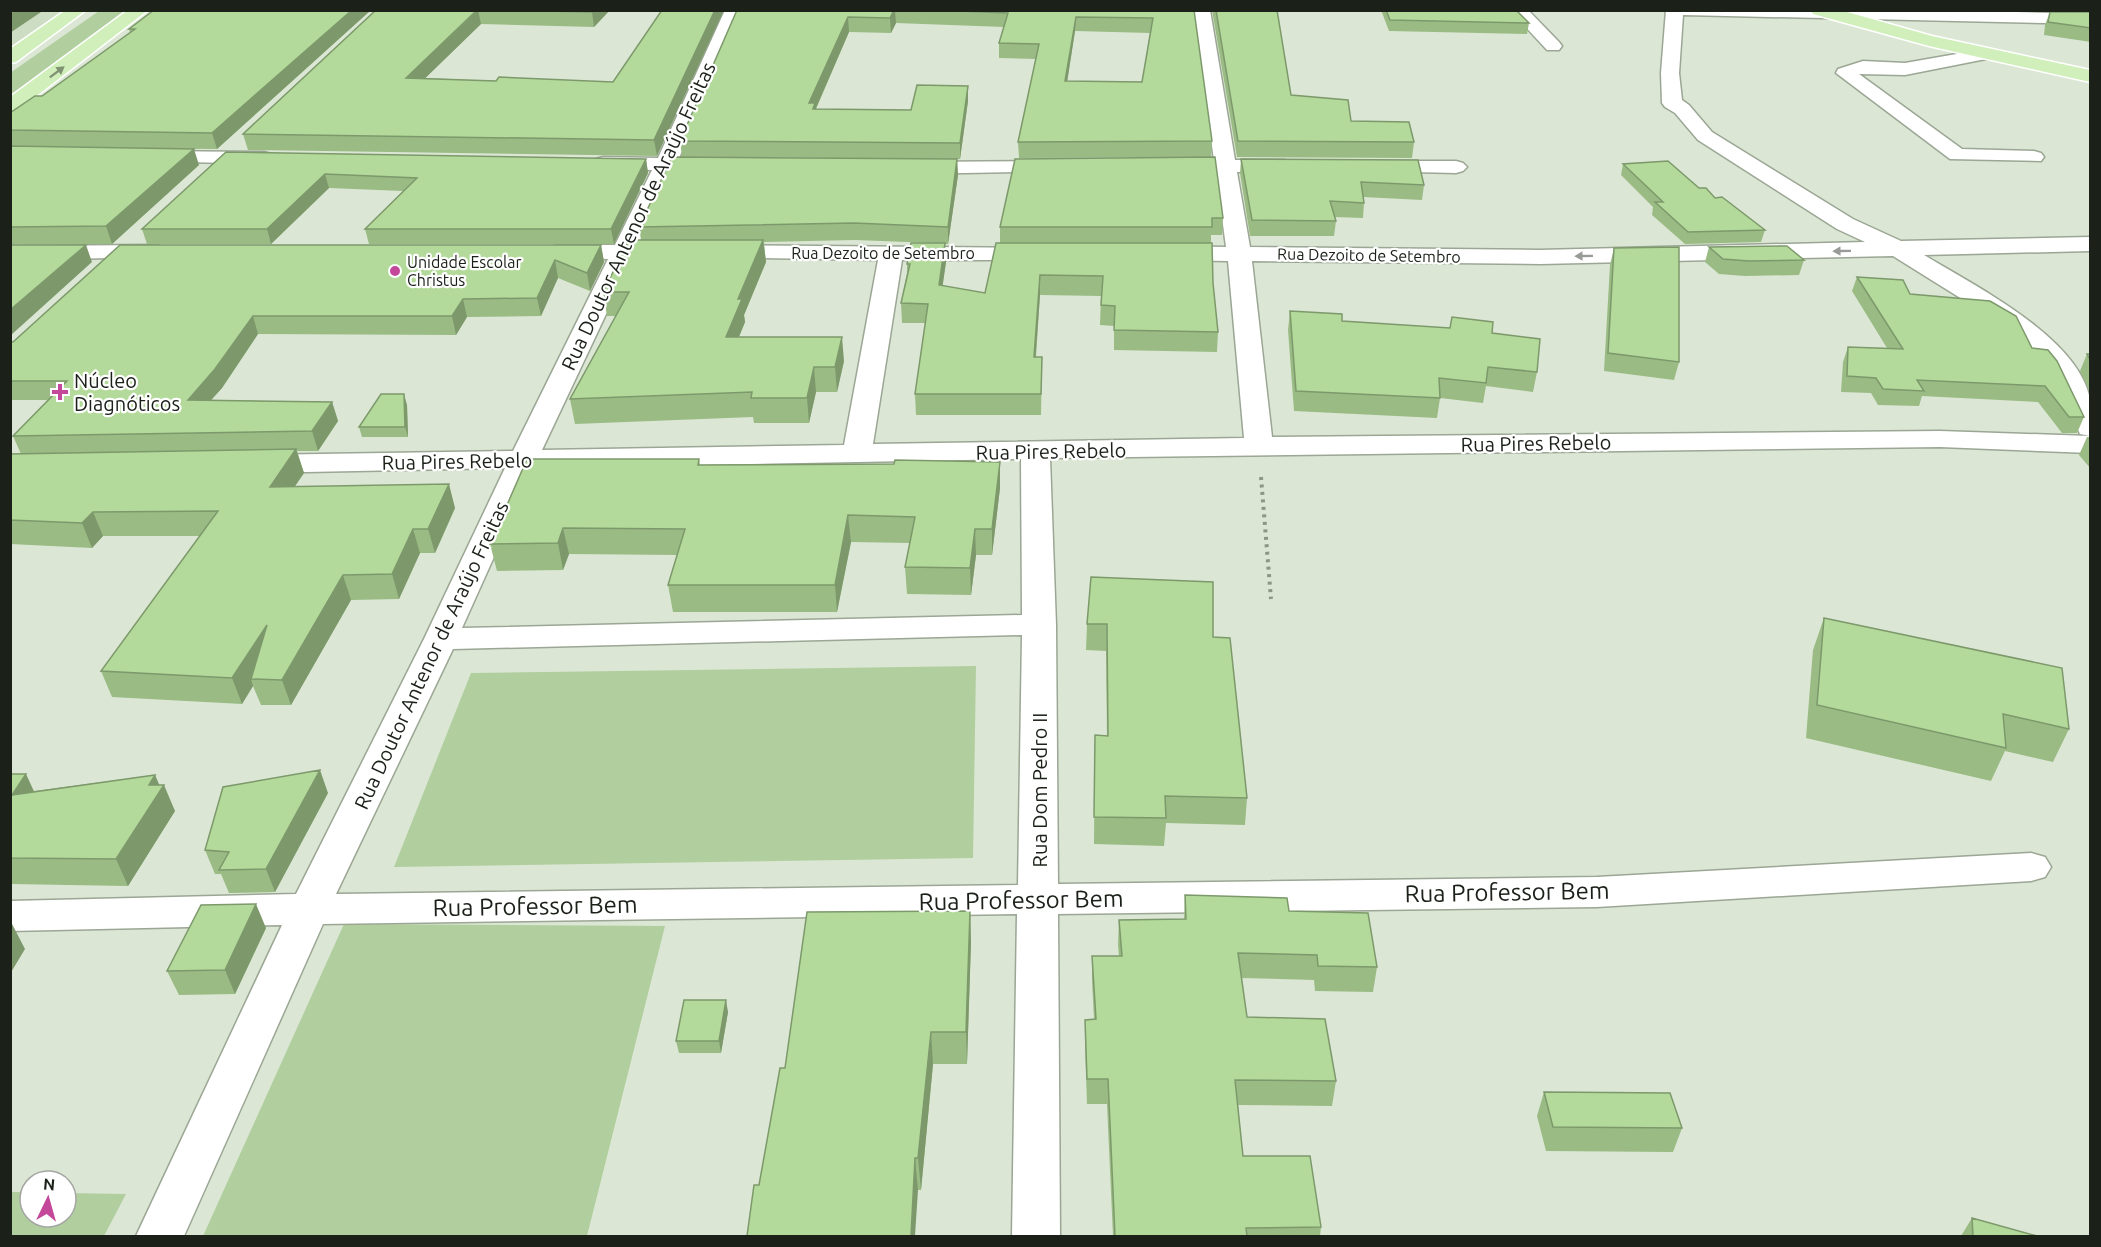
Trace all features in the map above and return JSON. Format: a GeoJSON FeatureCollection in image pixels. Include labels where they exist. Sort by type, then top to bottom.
{"type":"FeatureCollection","features":[{"type":"Feature","properties":{"kind":"main road"},"geometry":{"type":"LineString","coordinates":[[10,58],[78,10]]}},
{"type":"Feature","properties":{"kind":"main road"},"geometry":{"type":"LineString","coordinates":[[10,107],[141,10]]}},
{"type":"Feature","properties":{"kind":"main road"},"geometry":{"type":"LineString","coordinates":[[1824,12],[1985,54],[2091,76]]}},
{"type":"Feature","properties":{"kind":"street","name":"Rua Doutor Antenor de Araújo Freitas"},"geometry":{"type":"LineString","coordinates":[[160,1236],[309,909],[441,639],[523,460],[666,164],[734,10]]}},
{"type":"Feature","properties":{"kind":"street"},"geometry":{"type":"LineString","coordinates":[[1202,10],[1239,253],[1259,446]]}},
{"type":"Feature","properties":{"kind":"street"},"geometry":{"type":"LineString","coordinates":[[1518,10],[1553,46]]}},
{"type":"Feature","properties":{"kind":"street"},"geometry":{"type":"LineString","coordinates":[[1675,10],[1670,73],[1672,103],[1682,109],[1705,136],[1845,224],[1900,250],[2027,329],[2051,354],[2066,375],[2091,428]]}},
{"type":"Feature","properties":{"kind":"street"},"geometry":{"type":"LineString","coordinates":[[1683,10],[1913,13],[2091,20]]}},
{"type":"Feature","properties":{"kind":"street"},"geometry":{"type":"LineString","coordinates":[[1985,54],[1905,69],[1863,67],[1845,73],[1957,155],[2034,156]]}},
{"type":"Feature","properties":{"kind":"street"},"geometry":{"type":"LineString","coordinates":[[200,182],[252,135]]}},
{"type":"Feature","properties":{"kind":"street"},"geometry":{"type":"LineString","coordinates":[[136,156],[286,159]]}},
{"type":"Feature","properties":{"kind":"street"},"geometry":{"type":"LineString","coordinates":[[583,163],[737,165]]}},
{"type":"Feature","properties":{"kind":"street"},"geometry":{"type":"LineString","coordinates":[[892,168],[1082,166]]}},
{"type":"Feature","properties":{"kind":"street"},"geometry":{"type":"LineString","coordinates":[[1154,166],[1306,166]]}},
{"type":"Feature","properties":{"kind":"street"},"geometry":{"type":"LineString","coordinates":[[1352,166],[1456,167]]}},
{"type":"Feature","properties":{"kind":"street"},"geometry":{"type":"LineString","coordinates":[[94,275],[146,228]]}},
{"type":"Feature","properties":{"kind":"street","name":"Rua Dezoito de Setembro"},"geometry":{"type":"LineString","coordinates":[[1146,253],[1540,257],[2091,244]]}},
{"type":"Feature","properties":{"kind":"street"},"geometry":{"type":"LineString","coordinates":[[10,253],[177,252]]}},
{"type":"Feature","properties":{"kind":"street","name":"Rua Dezoito de Setembro"},"geometry":{"type":"LineString","coordinates":[[541,252],[1065,253]]}},
{"type":"Feature","properties":{"kind":"street"},"geometry":{"type":"LineString","coordinates":[[857,453],[891,253]]}},
{"type":"Feature","properties":{"kind":"street","name":"Rua Pires Rebelo"},"geometry":{"type":"LineString","coordinates":[[225,464],[1035,452],[1259,446],[1940,439],[2091,445]]}},
{"type":"Feature","properties":{"kind":"street","name":"Rua Dom Pedro II"},"geometry":{"type":"LineString","coordinates":[[1035,452],[1039,625],[1036,1236]]}},
{"type":"Feature","properties":{"kind":"street"},"geometry":{"type":"LineString","coordinates":[[441,639],[1039,625]]}},
{"type":"Feature","properties":{"kind":"street","name":"Rua Professor Bem"},"geometry":{"type":"LineString","coordinates":[[10,916],[309,909],[1597,892],[2031,867]]}},
{"type":"Feature","properties":{"kind":"path"},"geometry":{"type":"LineString","coordinates":[[1259,446],[1271,599]]}},
{"type":"Feature","properties":{"kind":"shaded area"},"geometry":{"type":"Polygon","coordinates":[[[11,11],[70,11],[11,50],[11,11]]]}},
{"type":"Feature","properties":{"kind":"green space"},"geometry":{"type":"Polygon","coordinates":[[[99,11],[132,11],[11,99],[10,73],[99,11]]]}},
{"type":"Feature","properties":{"kind":"green space"},"geometry":{"type":"Polygon","coordinates":[[[976,666],[973,858],[394,867],[471,673],[976,666]]]}},
{"type":"Feature","properties":{"kind":"green space"},"geometry":{"type":"Polygon","coordinates":[[[344,924],[665,926],[587,1236],[203,1236],[344,924]]]}},
{"type":"Feature","properties":{"kind":"green space"},"geometry":{"type":"Polygon","coordinates":[[[11,1192],[18,1192],[18,1229],[78,1229],[78,1193],[126,1194],[104,1236],[11,1236],[11,1192]]]}},
{"type":"Feature","properties":{"kind":"building"},"geometry":{"type":"Polygon","coordinates":[[[154,10],[352,10],[212,133],[10,130],[10,113],[35,96],[42,96],[135,29],[129,29],[154,10]]]}},
{"type":"Feature","properties":{"kind":"building"},"geometry":{"type":"Polygon","coordinates":[[[376,10],[477,10],[406,78],[496,81],[499,77],[613,82],[662,10],[715,10],[654,140],[243,134],[376,10]]]}},
{"type":"Feature","properties":{"kind":"building"},"geometry":{"type":"Polygon","coordinates":[[[492,10],[594,10],[592,12],[492,10]]]}},
{"type":"Feature","properties":{"kind":"building"},"geometry":{"type":"Polygon","coordinates":[[[737,10],[894,10],[890,18],[848,17],[809,103],[815,103],[813,109],[911,110],[917,85],[968,86],[960,143],[680,141],[737,10]]]}},
{"type":"Feature","properties":{"kind":"building"},"geometry":{"type":"Polygon","coordinates":[[[933,10],[1194,10],[1212,141],[1018,142],[1039,44],[999,43],[1008,13],[933,10]],[[1076,17],[1065,81],[1142,82],[1153,18],[1076,17]]]}},
{"type":"Feature","properties":{"kind":"building"},"geometry":{"type":"Polygon","coordinates":[[[1216,10],[1277,10],[1291,95],[1348,100],[1351,121],[1409,122],[1414,142],[1238,141],[1216,10]]]}},
{"type":"Feature","properties":{"kind":"building"},"geometry":{"type":"Polygon","coordinates":[[[1386,10],[1516,10],[1529,23],[1390,20],[1386,10]]]}},
{"type":"Feature","properties":{"kind":"building"},"geometry":{"type":"Polygon","coordinates":[[[2050,12],[2091,12],[2091,28],[2048,22],[2050,12]]]}},
{"type":"Feature","properties":{"kind":"building"},"geometry":{"type":"Polygon","coordinates":[[[10,146],[194,149],[106,226],[10,227],[10,146]]]}},
{"type":"Feature","properties":{"kind":"building"},"geometry":{"type":"Polygon","coordinates":[[[226,152],[646,159],[611,229],[365,229],[417,178],[325,174],[267,229],[142,229],[226,152]]]}},
{"type":"Feature","properties":{"kind":"building"},"geometry":{"type":"Polygon","coordinates":[[[672,157],[957,159],[948,227],[854,223],[639,227],[672,157]]]}},
{"type":"Feature","properties":{"kind":"building"},"geometry":{"type":"Polygon","coordinates":[[[1215,157],[1223,218],[1212,218],[1212,227],[1000,227],[1015,159],[1215,157]]]}},
{"type":"Feature","properties":{"kind":"building"},"geometry":{"type":"Polygon","coordinates":[[[1241,159],[1418,160],[1424,185],[1361,182],[1364,203],[1330,201],[1336,221],[1252,220],[1241,159]]]}},
{"type":"Feature","properties":{"kind":"building"},"geometry":{"type":"Polygon","coordinates":[[[1668,161],[1699,188],[1706,188],[1715,198],[1722,197],[1765,230],[1688,232],[1655,202],[1663,202],[1623,164],[1668,161]]]}},
{"type":"Feature","properties":{"kind":"building"},"geometry":{"type":"Polygon","coordinates":[[[629,240],[763,240],[738,299],[742,299],[726,337],[842,337],[835,367],[814,367],[807,398],[751,398],[752,392],[570,399],[629,292],[603,292],[629,240]]]}},
{"type":"Feature","properties":{"kind":"building"},"geometry":{"type":"Polygon","coordinates":[[[911,243],[945,243],[939,285],[985,293],[996,243],[1212,243],[1218,332],[1114,330],[1115,306],[1101,305],[1103,276],[1040,275],[1034,357],[1042,357],[1041,394],[915,394],[928,304],[901,303],[910,264],[907,264],[911,243]]]}},
{"type":"Feature","properties":{"kind":"building"},"geometry":{"type":"Polygon","coordinates":[[[10,245],[86,245],[10,310],[10,245]]]}},
{"type":"Feature","properties":{"kind":"building"},"geometry":{"type":"Polygon","coordinates":[[[120,245],[601,245],[587,273],[555,260],[537,298],[463,299],[452,316],[253,316],[215,369],[188,400],[332,402],[312,431],[13,436],[67,381],[10,381],[10,342],[13,342],[120,245]]]}},
{"type":"Feature","properties":{"kind":"building"},"geometry":{"type":"Polygon","coordinates":[[[1787,246],[1804,260],[1723,259],[1709,247],[1787,246]]]}},
{"type":"Feature","properties":{"kind":"building"},"geometry":{"type":"Polygon","coordinates":[[[1679,247],[1679,362],[1608,353],[1614,248],[1679,247]]]}},
{"type":"Feature","properties":{"kind":"building"},"geometry":{"type":"Polygon","coordinates":[[[1857,277],[1903,280],[1910,294],[1990,301],[2016,316],[2032,348],[2048,350],[2057,361],[2084,417],[2069,417],[2045,386],[1917,380],[1924,391],[1883,389],[1876,378],[1847,376],[1848,347],[1903,349],[1857,277]]]}},
{"type":"Feature","properties":{"kind":"building"},"geometry":{"type":"Polygon","coordinates":[[[1290,311],[1342,314],[1342,321],[1450,328],[1452,317],[1493,322],[1492,333],[1540,339],[1537,372],[1488,367],[1486,383],[1439,378],[1440,398],[1296,391],[1290,311]]]}},
{"type":"Feature","properties":{"kind":"building"},"geometry":{"type":"Polygon","coordinates":[[[381,394],[404,394],[405,427],[359,427],[381,394]]]}},
{"type":"Feature","properties":{"kind":"building"},"geometry":{"type":"Polygon","coordinates":[[[296,449],[270,487],[449,484],[428,529],[413,529],[392,574],[343,575],[282,680],[251,679],[267,625],[232,678],[101,671],[218,511],[93,512],[82,523],[10,520],[10,454],[296,449]]]}},
{"type":"Feature","properties":{"kind":"building"},"geometry":{"type":"Polygon","coordinates":[[[527,459],[699,459],[698,465],[894,464],[895,460],[1000,462],[992,529],[975,529],[970,568],[905,567],[915,517],[848,515],[835,585],[668,585],[685,529],[563,528],[558,543],[490,544],[527,459]]]}},
{"type":"Feature","properties":{"kind":"building"},"geometry":{"type":"Polygon","coordinates":[[[1091,577],[1213,582],[1213,637],[1230,638],[1247,798],[1165,796],[1166,818],[1094,817],[1095,735],[1108,736],[1107,624],[1087,624],[1091,577]]]}},
{"type":"Feature","properties":{"kind":"building"},"geometry":{"type":"Polygon","coordinates":[[[1824,618],[2062,668],[2069,729],[2003,714],[2006,748],[1817,705],[1824,618]]]}},
{"type":"Feature","properties":{"kind":"building"},"geometry":{"type":"Polygon","coordinates":[[[320,770],[266,869],[219,870],[229,852],[205,850],[223,787],[320,770]]]}},
{"type":"Feature","properties":{"kind":"building"},"geometry":{"type":"Polygon","coordinates":[[[10,774],[26,774],[12,795],[155,775],[149,785],[164,785],[116,859],[10,858],[10,774]]]}},
{"type":"Feature","properties":{"kind":"building"},"geometry":{"type":"Polygon","coordinates":[[[1185,895],[1287,898],[1289,911],[1368,913],[1377,967],[1318,966],[1317,955],[1238,953],[1247,1017],[1325,1019],[1336,1081],[1235,1080],[1243,1156],[1310,1156],[1321,1227],[1246,1228],[1247,1236],[1115,1236],[1108,1079],[1087,1079],[1085,1020],[1096,1019],[1092,956],[1122,956],[1119,920],[1186,919],[1185,895]]]}},
{"type":"Feature","properties":{"kind":"building"},"geometry":{"type":"Polygon","coordinates":[[[256,904],[225,970],[167,971],[201,905],[256,904]]]}},
{"type":"Feature","properties":{"kind":"building"},"geometry":{"type":"Polygon","coordinates":[[[970,911],[966,1032],[931,1032],[918,1158],[915,1158],[911,1236],[747,1236],[754,1185],[759,1185],[780,1068],[785,1068],[807,912],[970,911]]]}},
{"type":"Feature","properties":{"kind":"building"},"geometry":{"type":"Polygon","coordinates":[[[684,1000],[726,1000],[719,1041],[676,1041],[684,1000]]]}},
{"type":"Feature","properties":{"kind":"building"},"geometry":{"type":"Polygon","coordinates":[[[1544,1092],[1670,1093],[1682,1128],[1553,1127],[1544,1092]]]}},
{"type":"Feature","properties":{"kind":"building"},"geometry":{"type":"Polygon","coordinates":[[[1972,1218],[2037,1236],[1973,1236],[1972,1218]]]}},
{"type":"Feature","properties":{"kind":"place","name":"Unidade Escolar Christus"},"geometry":{"type":"Point","coordinates":[395,271]}},
{"type":"Feature","properties":{"kind":"place","name":"Núcleo Diagnóticos"},"geometry":{"type":"Point","coordinates":[60,392]}}]}
